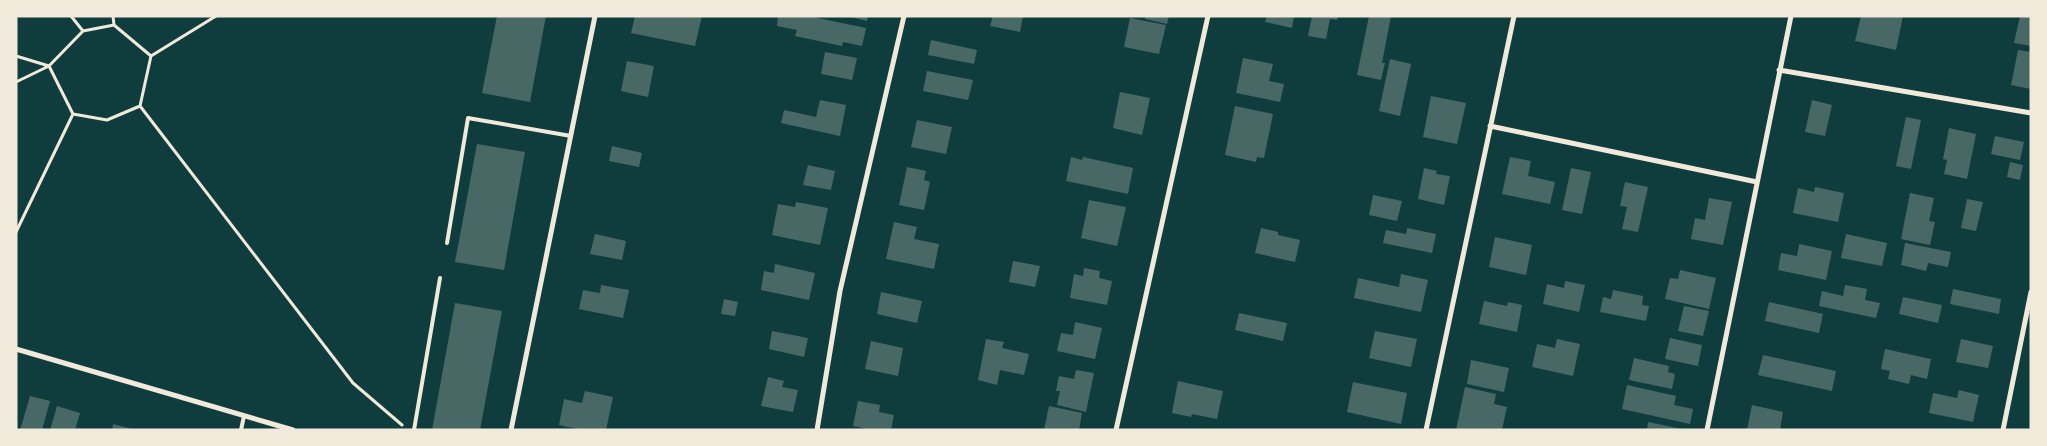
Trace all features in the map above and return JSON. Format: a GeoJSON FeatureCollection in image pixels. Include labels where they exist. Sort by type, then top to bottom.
{"type":"FeatureCollection","features":[{"type":"Feature","properties":{"kind":"street"},"geometry":{"type":"LineString","coordinates":[[511,430],[595,16]]}},
{"type":"Feature","properties":{"kind":"street"},"geometry":{"type":"LineString","coordinates":[[818,430],[840,291],[904,16]]}},
{"type":"Feature","properties":{"kind":"street"},"geometry":{"type":"LineString","coordinates":[[1116,430],[1208,16]]}},
{"type":"Feature","properties":{"kind":"street"},"geometry":{"type":"LineString","coordinates":[[1426,430],[1514,16]]}},
{"type":"Feature","properties":{"kind":"street"},"geometry":{"type":"LineString","coordinates":[[1707,430],[1791,16]]}},
{"type":"Feature","properties":{"kind":"street"},"geometry":{"type":"LineString","coordinates":[[1779,70],[2031,113]]}},
{"type":"Feature","properties":{"kind":"street"},"geometry":{"type":"LineString","coordinates":[[1490,126],[1757,182]]}},
{"type":"Feature","properties":{"kind":"street"},"geometry":{"type":"LineString","coordinates":[[2003,430],[2031,292]]}},
{"type":"Feature","properties":{"kind":"street"},"geometry":{"type":"LineString","coordinates":[[16,349],[293,430]]}},
{"type":"Feature","properties":{"kind":"lane"},"geometry":{"type":"LineString","coordinates":[[447,243],[468,118],[571,136]]}},
{"type":"Feature","properties":{"kind":"lane"},"geometry":{"type":"LineString","coordinates":[[414,430],[440,278]]}},
{"type":"Feature","properties":{"kind":"lane"},"geometry":{"type":"LineString","coordinates":[[241,430],[244,416]]}},
{"type":"Feature","properties":{"kind":"path"},"geometry":{"type":"LineString","coordinates":[[72,16],[83,31]]}},
{"type":"Feature","properties":{"kind":"path"},"geometry":{"type":"LineString","coordinates":[[113,16],[114,26],[151,56]]}},
{"type":"Feature","properties":{"kind":"path"},"geometry":{"type":"LineString","coordinates":[[216,16],[151,56],[140,106],[352,383],[408,430]]}},
{"type":"Feature","properties":{"kind":"path"},"geometry":{"type":"LineString","coordinates":[[16,82],[49,66],[83,31],[114,26]]}},
{"type":"Feature","properties":{"kind":"path"},"geometry":{"type":"LineString","coordinates":[[16,56],[49,66],[73,114]]}},
{"type":"Feature","properties":{"kind":"path"},"geometry":{"type":"LineString","coordinates":[[73,114],[106,120],[140,106]]}},
{"type":"Feature","properties":{"kind":"path"},"geometry":{"type":"LineString","coordinates":[[16,232],[73,114]]}},
{"type":"Feature","properties":{"kind":"building"},"geometry":{"type":"Polygon","coordinates":[[[497,16],[546,16],[530,102],[482,93],[497,16]]]}},
{"type":"Feature","properties":{"kind":"building"},"geometry":{"type":"Polygon","coordinates":[[[635,16],[702,16],[695,46],[631,33],[635,16]]]}},
{"type":"Feature","properties":{"kind":"building"},"geometry":{"type":"Polygon","coordinates":[[[778,16],[808,16],[866,28],[862,46],[843,42],[842,46],[795,36],[797,30],[777,26],[778,16]]]}},
{"type":"Feature","properties":{"kind":"building"},"geometry":{"type":"Polygon","coordinates":[[[846,16],[868,16],[867,21],[846,16]]]}},
{"type":"Feature","properties":{"kind":"building"},"geometry":{"type":"Polygon","coordinates":[[[993,16],[1023,16],[1020,32],[990,26],[993,16]]]}},
{"type":"Feature","properties":{"kind":"building"},"geometry":{"type":"Polygon","coordinates":[[[1145,16],[1169,16],[1167,24],[1145,19],[1145,16]]]}},
{"type":"Feature","properties":{"kind":"building"},"geometry":{"type":"Polygon","coordinates":[[[1267,16],[1294,16],[1292,28],[1265,22],[1267,16]]]}},
{"type":"Feature","properties":{"kind":"building"},"geometry":{"type":"Polygon","coordinates":[[[1312,16],[1338,16],[1337,20],[1330,19],[1326,39],[1308,36],[1312,16]]]}},
{"type":"Feature","properties":{"kind":"building"},"geometry":{"type":"Polygon","coordinates":[[[1369,16],[1391,16],[1382,63],[1385,63],[1381,80],[1357,75],[1369,16]]]}},
{"type":"Feature","properties":{"kind":"building"},"geometry":{"type":"Polygon","coordinates":[[[1861,16],[1903,16],[1896,50],[1855,41],[1861,16]]]}},
{"type":"Feature","properties":{"kind":"building"},"geometry":{"type":"Polygon","coordinates":[[[2020,16],[2031,16],[2031,46],[2014,43],[2020,16]]]}},
{"type":"Feature","properties":{"kind":"building"},"geometry":{"type":"Polygon","coordinates":[[[1130,18],[1166,25],[1159,54],[1124,47],[1130,18]]]}},
{"type":"Feature","properties":{"kind":"building"},"geometry":{"type":"Polygon","coordinates":[[[931,40],[977,50],[974,64],[928,55],[931,40]]]}},
{"type":"Feature","properties":{"kind":"building"},"geometry":{"type":"Polygon","coordinates":[[[2018,50],[2031,52],[2031,89],[2011,85],[2018,50]]]}},
{"type":"Feature","properties":{"kind":"building"},"geometry":{"type":"Polygon","coordinates":[[[825,52],[857,58],[852,80],[821,74],[825,52]]]}},
{"type":"Feature","properties":{"kind":"building"},"geometry":{"type":"Polygon","coordinates":[[[1243,58],[1273,64],[1269,81],[1284,84],[1280,102],[1236,93],[1243,58]]]}},
{"type":"Feature","properties":{"kind":"building"},"geometry":{"type":"Polygon","coordinates":[[[1390,59],[1411,64],[1400,116],[1379,111],[1390,59]]]}},
{"type":"Feature","properties":{"kind":"building"},"geometry":{"type":"Polygon","coordinates":[[[627,61],[654,66],[648,97],[621,91],[627,61]]]}},
{"type":"Feature","properties":{"kind":"building"},"geometry":{"type":"Polygon","coordinates":[[[927,71],[973,80],[968,100],[923,91],[927,71]]]}},
{"type":"Feature","properties":{"kind":"building"},"geometry":{"type":"Polygon","coordinates":[[[1120,92],[1150,98],[1142,135],[1113,128],[1120,92]]]}},
{"type":"Feature","properties":{"kind":"building"},"geometry":{"type":"Polygon","coordinates":[[[1431,96],[1466,103],[1457,144],[1423,137],[1431,96]]]}},
{"type":"Feature","properties":{"kind":"building"},"geometry":{"type":"Polygon","coordinates":[[[820,100],[846,105],[840,136],[781,123],[784,110],[816,117],[820,100]]]}},
{"type":"Feature","properties":{"kind":"building"},"geometry":{"type":"Polygon","coordinates":[[[1812,100],[1832,105],[1825,136],[1805,132],[1812,100]]]}},
{"type":"Feature","properties":{"kind":"building"},"geometry":{"type":"Polygon","coordinates":[[[1235,106],[1273,114],[1264,158],[1257,157],[1256,162],[1225,155],[1235,106]]]}},
{"type":"Feature","properties":{"kind":"building"},"geometry":{"type":"Polygon","coordinates":[[[1906,117],[1921,120],[1911,169],[1896,166],[1906,117]]]}},
{"type":"Feature","properties":{"kind":"building"},"geometry":{"type":"Polygon","coordinates":[[[917,120],[952,127],[946,154],[911,147],[917,120]]]}},
{"type":"Feature","properties":{"kind":"building"},"geometry":{"type":"Polygon","coordinates":[[[1949,128],[1976,134],[1967,179],[1944,174],[1947,160],[1943,159],[1949,128]]]}},
{"type":"Feature","properties":{"kind":"building"},"geometry":{"type":"Polygon","coordinates":[[[1995,136],[2024,142],[2020,160],[1991,154],[1995,136]]]}},
{"type":"Feature","properties":{"kind":"building"},"geometry":{"type":"Polygon","coordinates":[[[477,144],[525,152],[504,270],[455,262],[477,144]]]}},
{"type":"Feature","properties":{"kind":"building"},"geometry":{"type":"Polygon","coordinates":[[[612,146],[642,153],[639,167],[609,161],[612,146]]]}},
{"type":"Feature","properties":{"kind":"building"},"geometry":{"type":"Polygon","coordinates":[[[1071,157],[1082,160],[1083,157],[1133,168],[1128,194],[1066,181],[1071,157]]]}},
{"type":"Feature","properties":{"kind":"building"},"geometry":{"type":"Polygon","coordinates":[[[1510,157],[1531,161],[1528,176],[1555,182],[1550,204],[1502,194],[1510,157]]]}},
{"type":"Feature","properties":{"kind":"building"},"geometry":{"type":"Polygon","coordinates":[[[2010,162],[2023,165],[2020,180],[2007,177],[2010,162]]]}},
{"type":"Feature","properties":{"kind":"building"},"geometry":{"type":"Polygon","coordinates":[[[808,165],[835,171],[831,190],[803,185],[808,165]]]}},
{"type":"Feature","properties":{"kind":"building"},"geometry":{"type":"Polygon","coordinates":[[[907,167],[926,171],[924,180],[930,182],[924,210],[899,205],[907,167]]]}},
{"type":"Feature","properties":{"kind":"building"},"geometry":{"type":"Polygon","coordinates":[[[1424,168],[1437,171],[1436,174],[1450,176],[1444,205],[1418,199],[1424,168]]]}},
{"type":"Feature","properties":{"kind":"building"},"geometry":{"type":"Polygon","coordinates":[[[1571,168],[1591,172],[1582,214],[1562,210],[1571,168]]]}},
{"type":"Feature","properties":{"kind":"building"},"geometry":{"type":"Polygon","coordinates":[[[1625,182],[1648,187],[1638,232],[1622,229],[1627,207],[1620,206],[1625,182]]]}},
{"type":"Feature","properties":{"kind":"building"},"geometry":{"type":"Polygon","coordinates":[[[1815,187],[1844,193],[1838,222],[1793,213],[1798,188],[1814,192],[1815,187]]]}},
{"type":"Feature","properties":{"kind":"building"},"geometry":{"type":"Polygon","coordinates":[[[1910,193],[1934,198],[1929,221],[1935,222],[1930,245],[1901,239],[1910,193]]]}},
{"type":"Feature","properties":{"kind":"building"},"geometry":{"type":"Polygon","coordinates":[[[1373,195],[1402,201],[1397,221],[1369,215],[1373,195]]]}},
{"type":"Feature","properties":{"kind":"building"},"geometry":{"type":"Polygon","coordinates":[[[1709,198],[1732,202],[1723,245],[1691,239],[1695,218],[1705,220],[1709,198]]]}},
{"type":"Feature","properties":{"kind":"building"},"geometry":{"type":"Polygon","coordinates":[[[1967,199],[1983,202],[1976,231],[1961,228],[1967,199]]]}},
{"type":"Feature","properties":{"kind":"building"},"geometry":{"type":"Polygon","coordinates":[[[1089,200],[1126,207],[1117,246],[1081,238],[1089,200]]]}},
{"type":"Feature","properties":{"kind":"building"},"geometry":{"type":"Polygon","coordinates":[[[796,202],[828,208],[820,245],[772,235],[778,204],[795,207],[796,202]]]}},
{"type":"Feature","properties":{"kind":"building"},"geometry":{"type":"Polygon","coordinates":[[[894,222],[917,227],[914,239],[939,244],[934,269],[886,259],[894,222]]]}},
{"type":"Feature","properties":{"kind":"building"},"geometry":{"type":"Polygon","coordinates":[[[1261,228],[1278,232],[1278,235],[1300,240],[1295,262],[1255,253],[1261,228]]]}},
{"type":"Feature","properties":{"kind":"building"},"geometry":{"type":"Polygon","coordinates":[[[1407,228],[1436,234],[1432,253],[1383,243],[1386,230],[1406,234],[1407,228]]]}},
{"type":"Feature","properties":{"kind":"building"},"geometry":{"type":"Polygon","coordinates":[[[595,234],[626,241],[622,260],[590,254],[595,234]]]}},
{"type":"Feature","properties":{"kind":"building"},"geometry":{"type":"Polygon","coordinates":[[[1846,234],[1887,243],[1882,266],[1841,258],[1846,234]]]}},
{"type":"Feature","properties":{"kind":"building"},"geometry":{"type":"Polygon","coordinates":[[[1495,237],[1532,245],[1526,275],[1489,267],[1495,237]]]}},
{"type":"Feature","properties":{"kind":"building"},"geometry":{"type":"Polygon","coordinates":[[[1905,243],[1951,252],[1948,267],[1928,263],[1926,271],[1901,265],[1905,243]]]}},
{"type":"Feature","properties":{"kind":"building"},"geometry":{"type":"Polygon","coordinates":[[[1799,244],[1832,251],[1826,280],[1778,270],[1781,253],[1797,256],[1799,244]]]}},
{"type":"Feature","properties":{"kind":"building"},"geometry":{"type":"Polygon","coordinates":[[[1013,261],[1040,266],[1035,287],[1009,282],[1013,261]]]}},
{"type":"Feature","properties":{"kind":"building"},"geometry":{"type":"Polygon","coordinates":[[[775,264],[815,273],[809,300],[761,290],[764,271],[774,273],[775,264]]]}},
{"type":"Feature","properties":{"kind":"building"},"geometry":{"type":"Polygon","coordinates":[[[1084,268],[1100,271],[1099,278],[1112,281],[1107,305],[1070,298],[1074,274],[1083,276],[1084,268]]]}},
{"type":"Feature","properties":{"kind":"building"},"geometry":{"type":"Polygon","coordinates":[[[1680,270],[1716,278],[1709,309],[1665,299],[1670,278],[1678,279],[1680,270]]]}},
{"type":"Feature","properties":{"kind":"building"},"geometry":{"type":"Polygon","coordinates":[[[1401,274],[1428,280],[1421,312],[1354,298],[1358,278],[1399,287],[1401,274]]]}},
{"type":"Feature","properties":{"kind":"building"},"geometry":{"type":"Polygon","coordinates":[[[1565,281],[1585,285],[1579,312],[1543,304],[1547,284],[1564,288],[1565,281]]]}},
{"type":"Feature","properties":{"kind":"building"},"geometry":{"type":"Polygon","coordinates":[[[601,285],[629,290],[623,318],[579,309],[583,290],[600,293],[601,285]]]}},
{"type":"Feature","properties":{"kind":"building"},"geometry":{"type":"Polygon","coordinates":[[[1845,285],[1867,289],[1865,300],[1880,303],[1876,318],[1819,306],[1822,291],[1843,296],[1845,285]]]}},
{"type":"Feature","properties":{"kind":"building"},"geometry":{"type":"Polygon","coordinates":[[[1953,289],[2001,299],[1999,314],[1950,304],[1953,289]]]}},
{"type":"Feature","properties":{"kind":"building"},"geometry":{"type":"Polygon","coordinates":[[[1613,290],[1643,296],[1642,305],[1649,306],[1646,321],[1600,312],[1603,297],[1611,299],[1613,290]]]}},
{"type":"Feature","properties":{"kind":"building"},"geometry":{"type":"Polygon","coordinates":[[[881,292],[922,301],[917,323],[877,314],[881,292]]]}},
{"type":"Feature","properties":{"kind":"building"},"geometry":{"type":"Polygon","coordinates":[[[1903,297],[1942,305],[1938,323],[1899,314],[1903,297]]]}},
{"type":"Feature","properties":{"kind":"building"},"geometry":{"type":"Polygon","coordinates":[[[724,299],[738,302],[735,316],[721,314],[724,299]]]}},
{"type":"Feature","properties":{"kind":"building"},"geometry":{"type":"Polygon","coordinates":[[[1484,301],[1507,306],[1508,302],[1522,305],[1517,332],[1479,324],[1484,301]]]}},
{"type":"Feature","properties":{"kind":"building"},"geometry":{"type":"Polygon","coordinates":[[[1769,302],[1823,314],[1819,333],[1765,321],[1769,302]]]}},
{"type":"Feature","properties":{"kind":"building"},"geometry":{"type":"Polygon","coordinates":[[[455,303],[502,311],[480,430],[432,430],[455,303]]]}},
{"type":"Feature","properties":{"kind":"building"},"geometry":{"type":"Polygon","coordinates":[[[1684,306],[1709,311],[1703,336],[1678,331],[1684,306]]]}},
{"type":"Feature","properties":{"kind":"building"},"geometry":{"type":"Polygon","coordinates":[[[1239,313],[1287,323],[1283,341],[1235,330],[1239,313]]]}},
{"type":"Feature","properties":{"kind":"building"},"geometry":{"type":"Polygon","coordinates":[[[1075,322],[1102,328],[1095,359],[1057,351],[1061,333],[1073,335],[1075,322]]]}},
{"type":"Feature","properties":{"kind":"building"},"geometry":{"type":"Polygon","coordinates":[[[772,331],[808,338],[804,357],[769,349],[772,331]]]}},
{"type":"Feature","properties":{"kind":"building"},"geometry":{"type":"Polygon","coordinates":[[[1375,331],[1417,339],[1411,367],[1369,358],[1375,331]]]}},
{"type":"Feature","properties":{"kind":"building"},"geometry":{"type":"Polygon","coordinates":[[[1670,338],[1702,345],[1698,366],[1665,359],[1670,338]]]}},
{"type":"Feature","properties":{"kind":"building"},"geometry":{"type":"Polygon","coordinates":[[[986,339],[1004,342],[1002,348],[1029,354],[1024,375],[1000,370],[997,385],[978,380],[986,339]]]}},
{"type":"Feature","properties":{"kind":"building"},"geometry":{"type":"Polygon","coordinates":[[[1557,339],[1580,344],[1573,376],[1532,367],[1537,344],[1555,348],[1557,339]]]}},
{"type":"Feature","properties":{"kind":"building"},"geometry":{"type":"Polygon","coordinates":[[[1961,339],[1993,346],[1988,368],[1956,362],[1961,339]]]}},
{"type":"Feature","properties":{"kind":"building"},"geometry":{"type":"Polygon","coordinates":[[[871,341],[903,348],[898,376],[865,369],[871,341]]]}},
{"type":"Feature","properties":{"kind":"building"},"geometry":{"type":"Polygon","coordinates":[[[1885,349],[1931,359],[1927,379],[1911,375],[1909,384],[1888,379],[1890,371],[1881,369],[1885,349]]]}},
{"type":"Feature","properties":{"kind":"building"},"geometry":{"type":"Polygon","coordinates":[[[1763,355],[1836,371],[1832,391],[1758,375],[1763,355]]]}},
{"type":"Feature","properties":{"kind":"building"},"geometry":{"type":"Polygon","coordinates":[[[1634,358],[1669,366],[1668,372],[1675,374],[1672,389],[1629,380],[1634,358]]]}},
{"type":"Feature","properties":{"kind":"building"},"geometry":{"type":"Polygon","coordinates":[[[1471,360],[1509,368],[1504,392],[1467,384],[1471,360]]]}},
{"type":"Feature","properties":{"kind":"building"},"geometry":{"type":"Polygon","coordinates":[[[1076,370],[1094,373],[1086,412],[1057,405],[1060,391],[1056,391],[1059,376],[1074,379],[1076,370]]]}},
{"type":"Feature","properties":{"kind":"building"},"geometry":{"type":"Polygon","coordinates":[[[768,377],[784,381],[782,387],[798,390],[793,412],[761,406],[768,377]]]}},
{"type":"Feature","properties":{"kind":"building"},"geometry":{"type":"Polygon","coordinates":[[[1178,381],[1223,391],[1217,419],[1192,414],[1191,417],[1172,413],[1178,381]]]}},
{"type":"Feature","properties":{"kind":"building"},"geometry":{"type":"Polygon","coordinates":[[[1353,382],[1407,393],[1401,424],[1347,412],[1353,382]]]}},
{"type":"Feature","properties":{"kind":"building"},"geometry":{"type":"Polygon","coordinates":[[[1627,385],[1676,396],[1674,405],[1693,409],[1690,424],[1622,409],[1627,385]]]}},
{"type":"Feature","properties":{"kind":"building"},"geometry":{"type":"Polygon","coordinates":[[[1465,387],[1496,394],[1494,404],[1507,407],[1502,430],[1456,430],[1465,387]]]}},
{"type":"Feature","properties":{"kind":"building"},"geometry":{"type":"Polygon","coordinates":[[[1959,390],[1979,395],[1973,422],[1929,413],[1933,393],[1957,398],[1959,390]]]}},
{"type":"Feature","properties":{"kind":"building"},"geometry":{"type":"Polygon","coordinates":[[[585,391],[613,397],[606,430],[582,430],[559,425],[564,399],[582,403],[585,391]]]}},
{"type":"Feature","properties":{"kind":"building"},"geometry":{"type":"Polygon","coordinates":[[[30,396],[50,401],[42,430],[20,430],[30,396]]]}},
{"type":"Feature","properties":{"kind":"building"},"geometry":{"type":"Polygon","coordinates":[[[858,401],[880,405],[879,412],[894,415],[891,430],[872,430],[853,426],[858,401]]]}},
{"type":"Feature","properties":{"kind":"building"},"geometry":{"type":"Polygon","coordinates":[[[1752,405],[1783,412],[1780,430],[1747,430],[1752,405]]]}},
{"type":"Feature","properties":{"kind":"building"},"geometry":{"type":"Polygon","coordinates":[[[57,406],[80,413],[75,430],[50,430],[57,406]]]}},
{"type":"Feature","properties":{"kind":"building"},"geometry":{"type":"Polygon","coordinates":[[[1049,406],[1082,413],[1079,430],[1044,430],[1049,406]]]}},
{"type":"Feature","properties":{"kind":"building"},"geometry":{"type":"Polygon","coordinates":[[[1648,422],[1682,429],[1682,430],[1647,430],[1648,422]]]}},
{"type":"Feature","properties":{"kind":"building"},"geometry":{"type":"Polygon","coordinates":[[[113,424],[132,429],[132,430],[112,430],[113,424]]]}}]}
